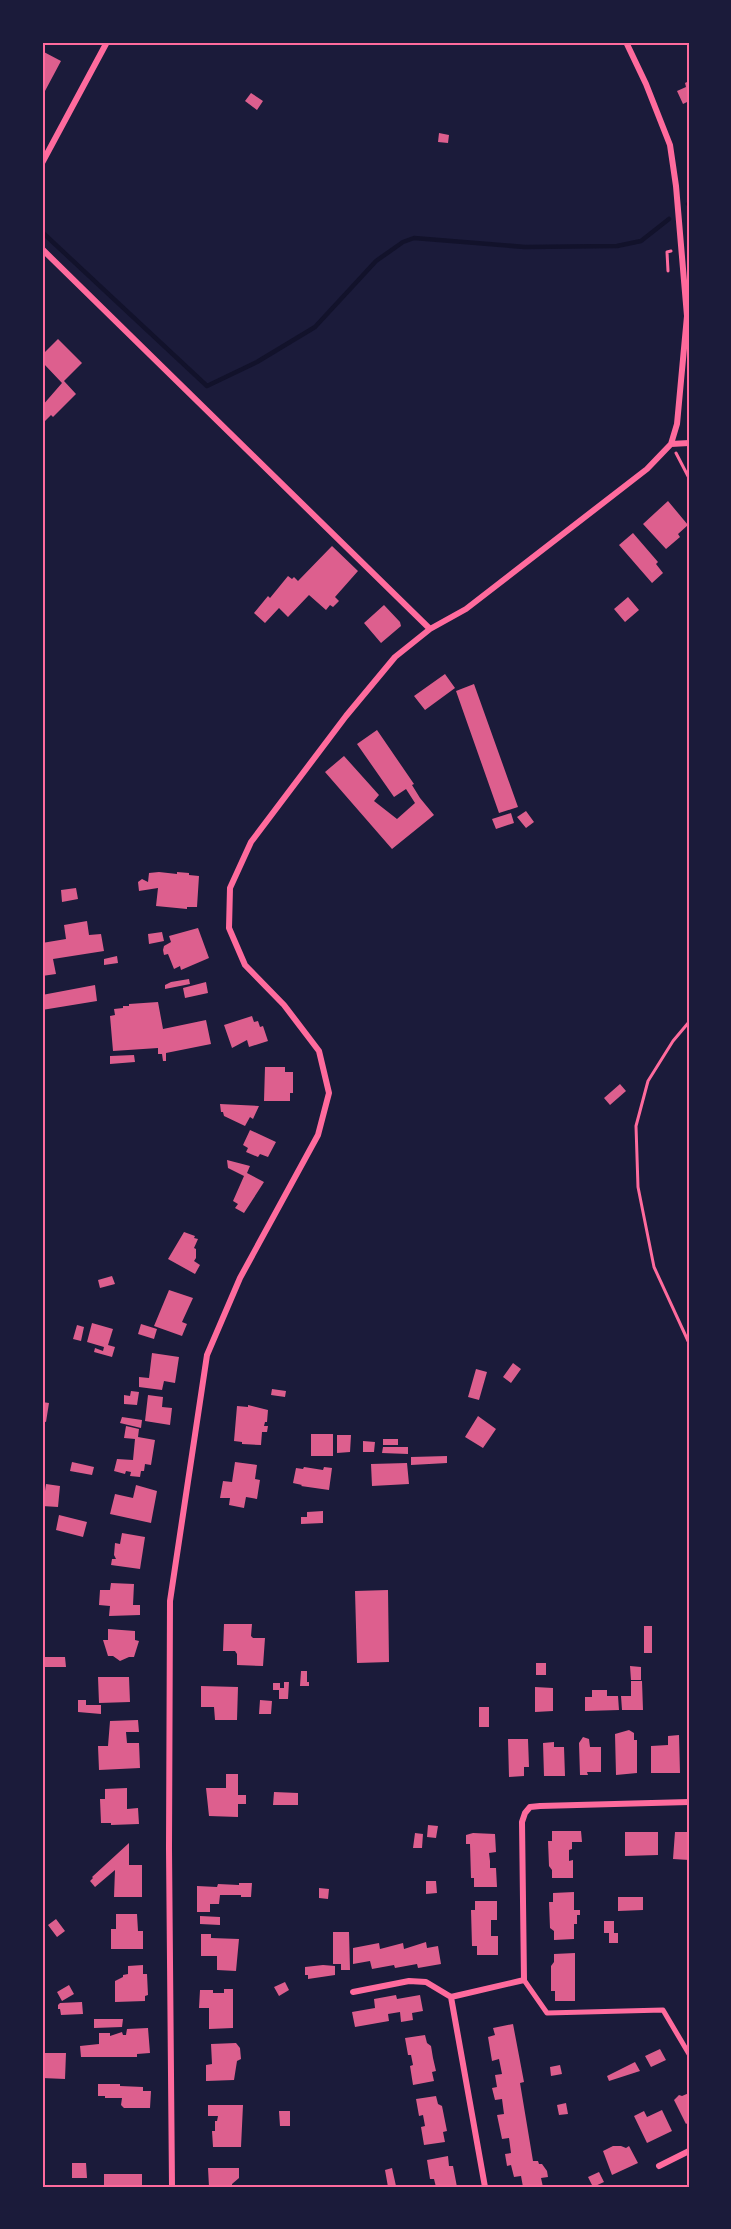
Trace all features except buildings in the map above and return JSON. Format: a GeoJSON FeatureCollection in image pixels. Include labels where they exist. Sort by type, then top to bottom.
{"type":"FeatureCollection","features":[{"type":"Feature","properties":{"kind":"street"},"geometry":{"type":"LineString","coordinates":[[42,163],[107,42]]}},
{"type":"Feature","properties":{"kind":"street"},"geometry":{"type":"LineString","coordinates":[[172,2187],[169,1720],[170,1601],[173,1577],[207,1355],[240,1278],[318,1135],[329,1093],[320,1051],[284,1005],[244,965],[229,928],[230,888],[251,842],[346,716],[394,657],[430,629],[466,609],[648,469],[671,444],[678,417],[687,316],[676,186],[670,145],[646,84],[626,42]]}},
{"type":"Feature","properties":{"kind":"street"},"geometry":{"type":"LineString","coordinates":[[42,249],[430,629]]}},
{"type":"Feature","properties":{"kind":"street"},"geometry":{"type":"LineString","coordinates":[[671,444],[689,443]]}},
{"type":"Feature","properties":{"kind":"street"},"geometry":{"type":"LineString","coordinates":[[689,1802],[530,1807],[522,1822],[524,1980],[547,2013],[663,2010],[689,2054]]}},
{"type":"Feature","properties":{"kind":"street"},"geometry":{"type":"LineString","coordinates":[[353,1992],[409,1981],[426,1982],[451,1997],[524,1980]]}},
{"type":"Feature","properties":{"kind":"street"},"geometry":{"type":"LineString","coordinates":[[451,1997],[485,2187]]}},
{"type":"Feature","properties":{"kind":"street"},"geometry":{"type":"LineString","coordinates":[[659,2166],[689,2151]]}},
{"type":"Feature","properties":{"kind":"path"},"geometry":{"type":"LineString","coordinates":[[671,444],[689,478]]}},
{"type":"Feature","properties":{"kind":"path"},"geometry":{"type":"LineString","coordinates":[[689,1022],[673,1041],[648,1081],[636,1125],[638,1187],[654,1267],[689,1343]]}},
{"type":"Feature","properties":{"kind":"waterway"},"geometry":{"type":"LineString","coordinates":[[42,232],[207,386],[257,362],[315,327],[376,261],[403,242],[414,238],[525,247],[617,246],[641,241],[669,219]]}}]}
